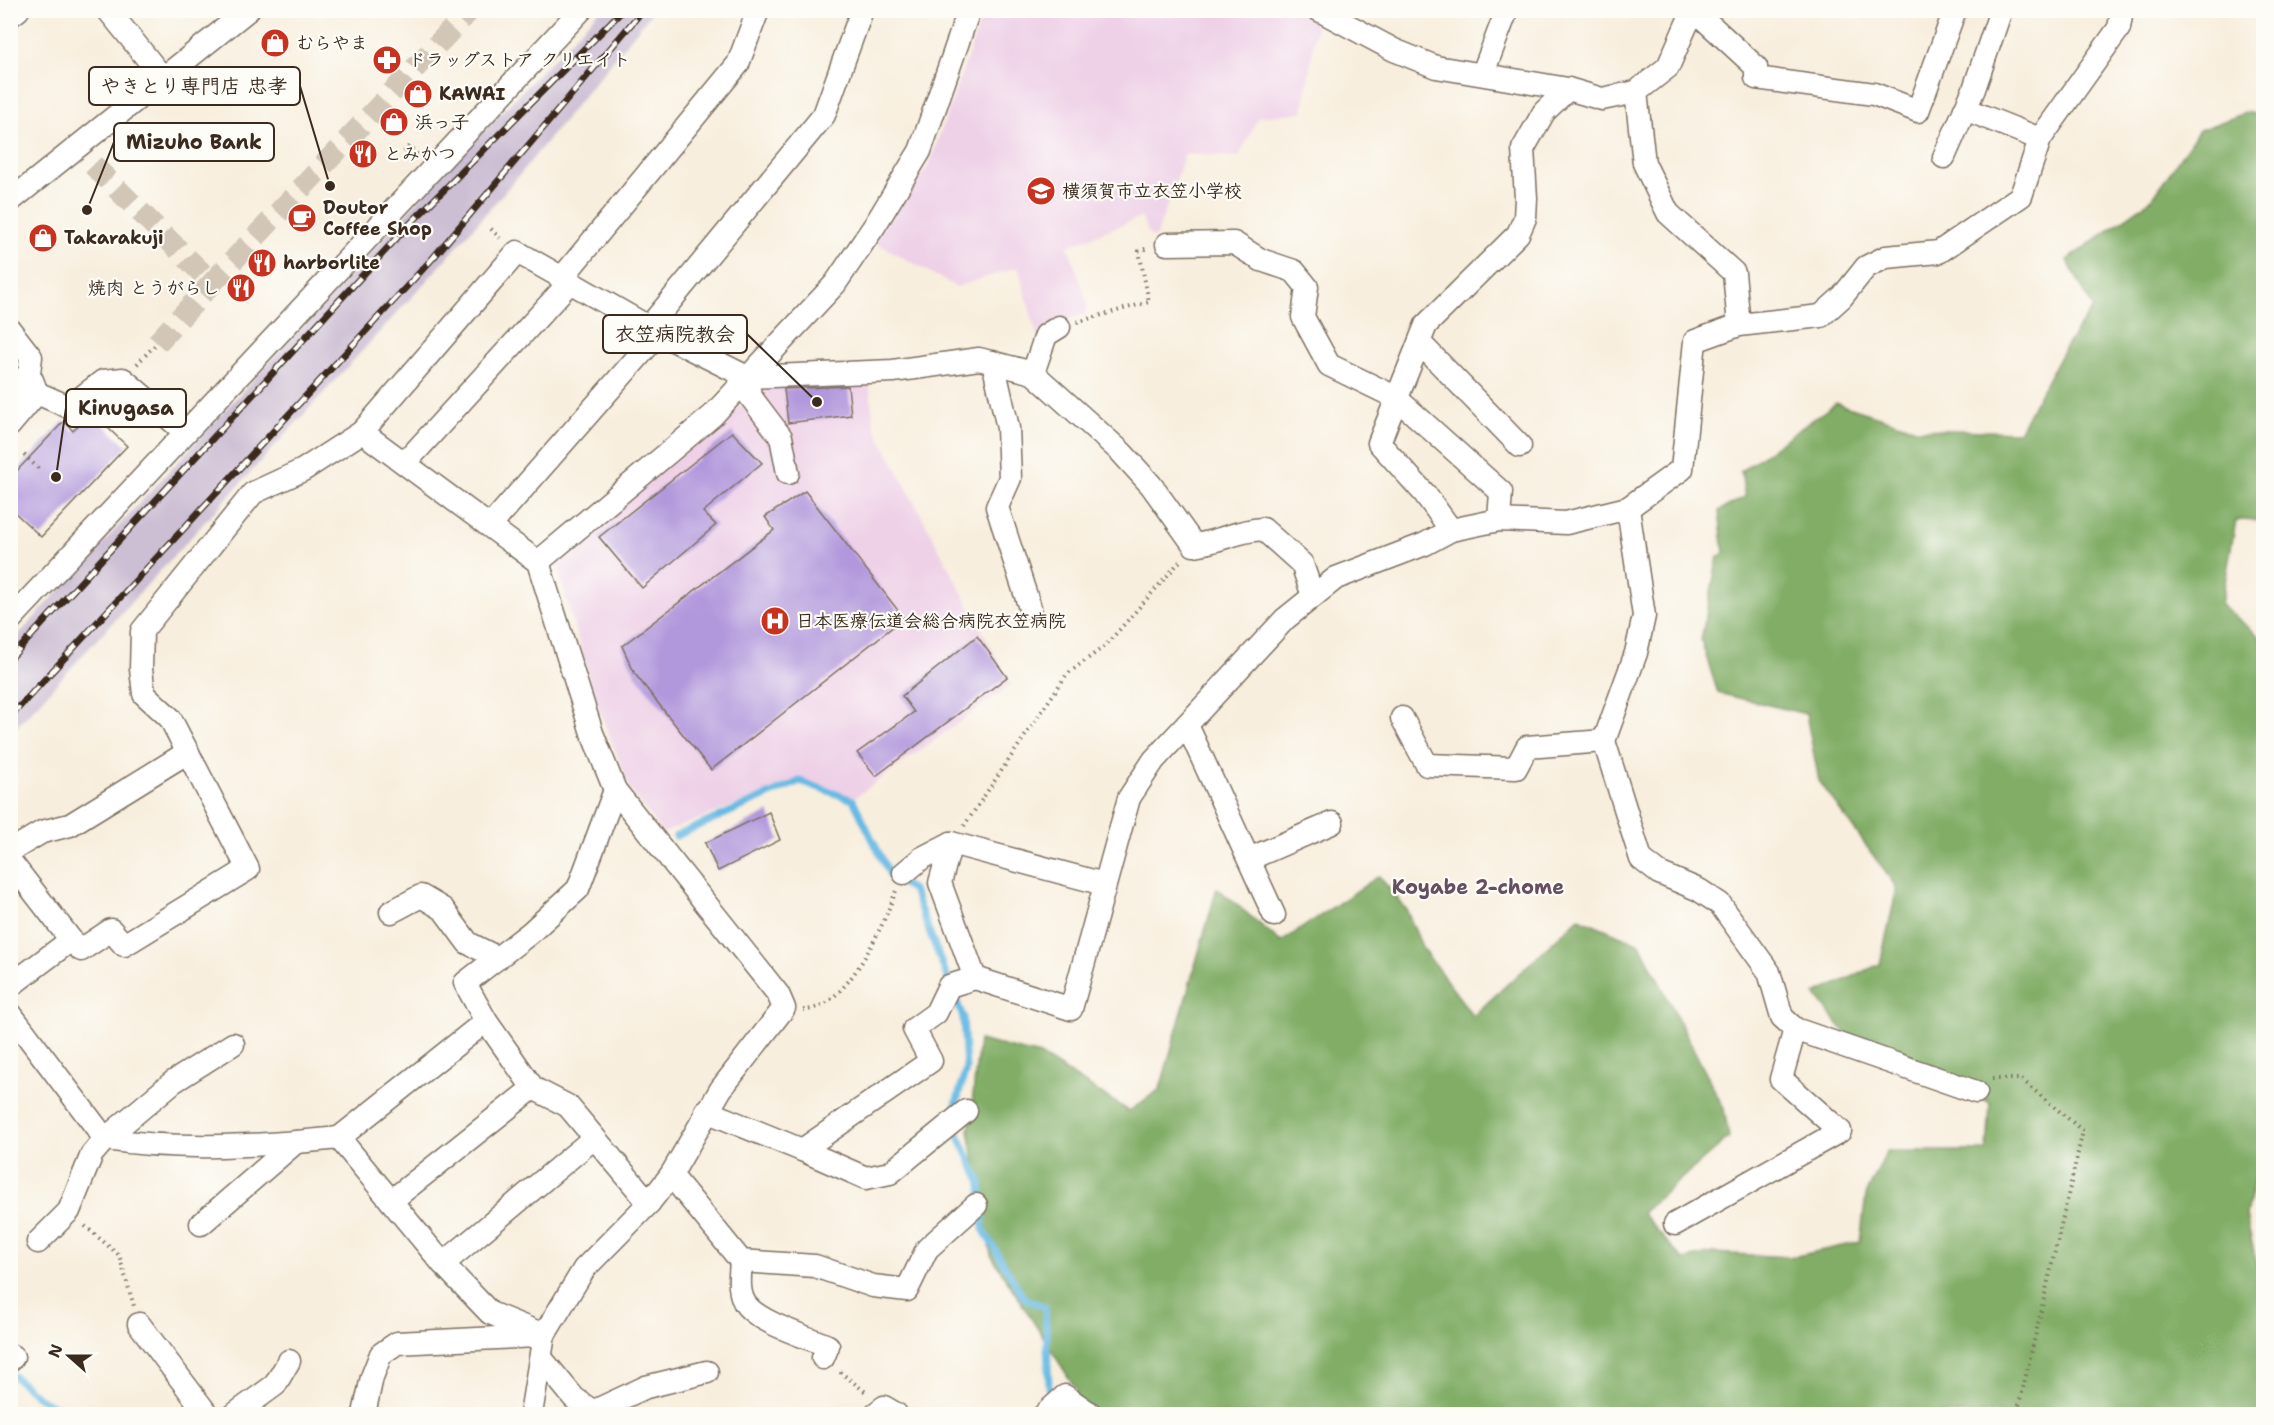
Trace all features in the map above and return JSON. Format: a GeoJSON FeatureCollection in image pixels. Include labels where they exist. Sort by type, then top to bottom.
{"type":"FeatureCollection","features":[{"type":"Feature","properties":{"kind":"street"},"geometry":{"type":"LineString","coordinates":[[10,16],[18,10]]}},
{"type":"Feature","properties":{"kind":"street"},"geometry":{"type":"LineString","coordinates":[[108,10],[163,78]]}},
{"type":"Feature","properties":{"kind":"street"},"geometry":{"type":"LineString","coordinates":[[10,201],[248,10]]}},
{"type":"Feature","properties":{"kind":"street"},"geometry":{"type":"LineString","coordinates":[[10,619],[581,10]]}},
{"type":"Feature","properties":{"kind":"street"},"geometry":{"type":"LineString","coordinates":[[405,463],[565,281],[738,64],[758,10]]}},
{"type":"Feature","properties":{"kind":"street"},"geometry":{"type":"LineString","coordinates":[[491,525],[654,330],[824,115],[862,10]]}},
{"type":"Feature","properties":{"kind":"street"},"geometry":{"type":"LineString","coordinates":[[538,562],[712,416],[835,284],[875,225],[920,151],[969,10]]}},
{"type":"Feature","properties":{"kind":"street"},"geometry":{"type":"LineString","coordinates":[[1319,10],[1394,50],[1436,67],[1568,89],[1602,99],[1636,92],[1668,67],[1693,10],[1756,67],[1756,78],[1874,94],[1918,111],[1955,10]]}},
{"type":"Feature","properties":{"kind":"street"},"geometry":{"type":"LineString","coordinates":[[1482,73],[1507,10]]}},
{"type":"Feature","properties":{"kind":"street"},"geometry":{"type":"LineString","coordinates":[[1944,157],[1965,109],[2001,10]]}},
{"type":"Feature","properties":{"kind":"street"},"geometry":{"type":"LineString","coordinates":[[802,1150],[931,1061],[914,1029],[936,1013],[950,986],[975,978],[1071,1010],[1129,798],[1154,760],[1285,619],[1336,578],[1425,544],[1451,530],[1499,520],[1566,523],[1628,508],[1682,469],[1695,341],[1739,325],[1821,315],[1842,297],[1866,267],[1886,257],[1939,252],[2021,196],[2040,139],[2119,28],[2122,10]]}},
{"type":"Feature","properties":{"kind":"street"},"geometry":{"type":"LineString","coordinates":[[1451,530],[1425,494],[1379,443],[1395,397],[1420,344],[1426,325],[1518,234],[1525,218],[1523,149],[1544,112],[1568,89]]}},
{"type":"Feature","properties":{"kind":"street"},"geometry":{"type":"LineString","coordinates":[[1636,92],[1644,163],[1668,213],[1734,273],[1739,325]]}},
{"type":"Feature","properties":{"kind":"street"},"geometry":{"type":"LineString","coordinates":[[1965,109],[2040,139]]}},
{"type":"Feature","properties":{"kind":"street"},"geometry":{"type":"LineString","coordinates":[[1167,244],[1234,243],[1261,260],[1294,271],[1307,287],[1302,317],[1329,366],[1395,397],[1501,492],[1499,520]]}},
{"type":"Feature","properties":{"kind":"street"},"geometry":{"type":"LineString","coordinates":[[10,861],[81,950],[111,930],[124,945],[248,869],[170,718],[144,693],[141,669],[142,631],[253,494],[303,470],[362,432],[517,252],[654,330],[747,377],[893,371],[979,359],[1033,373],[1121,452],[1151,484],[1194,544],[1216,543],[1244,530],[1263,529],[1302,564],[1313,596]]}},
{"type":"Feature","properties":{"kind":"street"},"geometry":{"type":"LineString","coordinates":[[1033,373],[1046,334],[1059,327]]}},
{"type":"Feature","properties":{"kind":"street"},"geometry":{"type":"LineString","coordinates":[[10,330],[32,357],[33,383],[10,425]]}},
{"type":"Feature","properties":{"kind":"street"},"geometry":{"type":"LineString","coordinates":[[1420,344],[1520,446]]}},
{"type":"Feature","properties":{"kind":"street"},"geometry":{"type":"LineString","coordinates":[[993,362],[1008,428],[1010,478],[997,507],[1030,608]]}},
{"type":"Feature","properties":{"kind":"street"},"geometry":{"type":"LineString","coordinates":[[747,377],[750,396],[781,437],[788,473]]}},
{"type":"Feature","properties":{"kind":"street"},"geometry":{"type":"LineString","coordinates":[[33,383],[69,407],[103,381],[123,379],[185,432]]}},
{"type":"Feature","properties":{"kind":"street"},"geometry":{"type":"LineString","coordinates":[[10,395],[33,383]]}},
{"type":"Feature","properties":{"kind":"street"},"geometry":{"type":"LineString","coordinates":[[362,432],[491,525],[538,562],[592,733],[615,790],[778,994],[784,1008],[706,1111],[671,1175],[650,1203],[584,1269],[544,1335],[531,1414]]}},
{"type":"Feature","properties":{"kind":"street"},"geometry":{"type":"LineString","coordinates":[[1628,508],[1644,616],[1636,653],[1604,741],[1641,859],[1659,873],[1699,890],[1720,904],[1770,972],[1782,1017],[1796,1029],[1982,1085]]}},
{"type":"Feature","properties":{"kind":"street"},"geometry":{"type":"LineString","coordinates":[[1402,718],[1427,765],[1516,768],[1527,747],[1604,741]]}},
{"type":"Feature","properties":{"kind":"street"},"geometry":{"type":"LineString","coordinates":[[1187,725],[1274,915]]}},
{"type":"Feature","properties":{"kind":"street"},"geometry":{"type":"LineString","coordinates":[[10,851],[42,832],[70,825],[188,752]]}},
{"type":"Feature","properties":{"kind":"street"},"geometry":{"type":"LineString","coordinates":[[615,790],[578,889],[530,933],[465,983],[486,1021],[533,1088],[568,1106],[650,1203]]}},
{"type":"Feature","properties":{"kind":"street"},"geometry":{"type":"LineString","coordinates":[[1249,859],[1332,823]]}},
{"type":"Feature","properties":{"kind":"street"},"geometry":{"type":"LineString","coordinates":[[904,873],[922,858],[951,843],[1104,884]]}},
{"type":"Feature","properties":{"kind":"street"},"geometry":{"type":"LineString","coordinates":[[951,843],[940,883],[975,978]]}},
{"type":"Feature","properties":{"kind":"street"},"geometry":{"type":"LineString","coordinates":[[391,912],[421,896],[443,909],[468,943],[498,958]]}},
{"type":"Feature","properties":{"kind":"street"},"geometry":{"type":"LineString","coordinates":[[10,986],[71,940]]}},
{"type":"Feature","properties":{"kind":"street"},"geometry":{"type":"LineString","coordinates":[[10,1013],[105,1139],[147,1146],[296,1142],[339,1138],[486,1021]]}},
{"type":"Feature","properties":{"kind":"street"},"geometry":{"type":"LineString","coordinates":[[1675,1224],[1840,1131],[1781,1079],[1796,1029]]}},
{"type":"Feature","properties":{"kind":"street"},"geometry":{"type":"LineString","coordinates":[[38,1242],[69,1211],[92,1154],[105,1139],[173,1082],[233,1044]]}},
{"type":"Feature","properties":{"kind":"street"},"geometry":{"type":"LineString","coordinates":[[391,1201],[533,1088]]}},
{"type":"Feature","properties":{"kind":"street"},"geometry":{"type":"LineString","coordinates":[[706,1111],[866,1178],[891,1173],[966,1112]]}},
{"type":"Feature","properties":{"kind":"street"},"geometry":{"type":"LineString","coordinates":[[339,1138],[443,1264],[490,1313],[544,1335]]}},
{"type":"Feature","properties":{"kind":"street"},"geometry":{"type":"LineString","coordinates":[[443,1264],[594,1138]]}},
{"type":"Feature","properties":{"kind":"street"},"geometry":{"type":"LineString","coordinates":[[201,1224],[296,1142]]}},
{"type":"Feature","properties":{"kind":"street"},"geometry":{"type":"LineString","coordinates":[[671,1175],[741,1261],[740,1290],[747,1306],[763,1317],[828,1346],[823,1358]]}},
{"type":"Feature","properties":{"kind":"street"},"geometry":{"type":"LineString","coordinates":[[741,1261],[815,1266],[873,1286],[907,1290],[927,1249],[975,1205]]}},
{"type":"Feature","properties":{"kind":"street"},"geometry":{"type":"LineString","coordinates":[[139,1324],[207,1414]]}},
{"type":"Feature","properties":{"kind":"street"},"geometry":{"type":"LineString","coordinates":[[364,1414],[372,1377],[381,1354],[397,1342],[544,1335]]}},
{"type":"Feature","properties":{"kind":"street"},"geometry":{"type":"LineString","coordinates":[[10,1355],[13,1357],[10,1360]]}},
{"type":"Feature","properties":{"kind":"street"},"geometry":{"type":"LineString","coordinates":[[541,1358],[574,1398],[594,1413],[646,1387],[707,1372]]}},
{"type":"Feature","properties":{"kind":"street"},"geometry":{"type":"LineString","coordinates":[[234,1414],[275,1385],[289,1361]]}},
{"type":"Feature","properties":{"kind":"street"},"geometry":{"type":"LineString","coordinates":[[1045,1414],[1065,1396],[1091,1414]]}},
{"type":"Feature","properties":{"kind":"path"},"geometry":{"type":"LineString","coordinates":[[1059,327],[1149,302],[1139,251],[1167,244]]}},
{"type":"Feature","properties":{"kind":"path"},"geometry":{"type":"LineString","coordinates":[[24,455],[40,470]]}},
{"type":"Feature","properties":{"kind":"path"},"geometry":{"type":"LineString","coordinates":[[951,843],[1067,674],[1105,646],[1128,623],[1194,544]]}},
{"type":"Feature","properties":{"kind":"path"},"geometry":{"type":"LineString","coordinates":[[784,1008],[807,1010],[832,997],[858,970],[885,920],[904,873]]}},
{"type":"Feature","properties":{"kind":"path"},"geometry":{"type":"LineString","coordinates":[[1982,1085],[2021,1079],[2083,1131],[2017,1414]]}},
{"type":"Feature","properties":{"kind":"path"},"geometry":{"type":"LineString","coordinates":[[69,1211],[119,1255],[139,1324]]}},
{"type":"Feature","properties":{"kind":"path"},"geometry":{"type":"LineString","coordinates":[[823,1358],[885,1412]]}},
{"type":"Feature","properties":{"kind":"shaded area","name":"横須賀市立衣笠小学校"},"geometry":{"type":"Polygon","coordinates":[[[1302,10],[1317,21],[1303,112],[1258,117],[1239,157],[1185,154],[1156,237],[1150,236],[1141,217],[1068,246],[1088,305],[1084,314],[1048,326],[1037,336],[1018,267],[956,287],[873,241],[929,165],[984,11],[1302,10]]]}},
{"type":"Feature","properties":{"kind":"shaded area"},"geometry":{"type":"Polygon","coordinates":[[[599,11],[653,11],[521,173],[441,265],[11,733],[10,644],[445,171],[599,11]]]}},
{"type":"Feature","properties":{"kind":"shaded area","name":"日本医療伝道会総合病院衣笠病院"},"geometry":{"type":"Polygon","coordinates":[[[869,378],[874,426],[1011,685],[854,798],[802,779],[663,833],[631,791],[593,693],[555,558],[738,407],[778,381],[869,378]]]}},
{"type":"Feature","properties":{"kind":"green space"},"geometry":{"type":"Polygon","coordinates":[[[2248,112],[2263,117],[2263,521],[2236,520],[2221,605],[2263,639],[2264,1136],[2246,1215],[2263,1295],[2263,1414],[1069,1414],[1076,1389],[991,1255],[969,1131],[979,1040],[1040,1055],[1129,1111],[1160,1089],[1217,888],[1281,942],[1379,876],[1406,909],[1423,949],[1473,1016],[1579,918],[1640,944],[1724,1109],[1729,1137],[1642,1213],[1683,1260],[1712,1253],[1792,1257],[1860,1242],[1866,1195],[1887,1151],[1987,1151],[1990,1103],[1924,1061],[1860,1052],[1815,994],[1880,964],[1897,888],[1819,781],[1806,714],[1718,693],[1701,640],[1718,557],[1724,553],[1719,511],[1745,497],[1741,471],[1836,403],[1916,429],[2019,432],[2064,349],[2093,308],[2067,260],[2152,199],[2199,130],[2248,112]]]}},
{"type":"Feature","properties":{"kind":"building"},"geometry":{"type":"Polygon","coordinates":[[[848,386],[851,415],[788,423],[784,389],[848,386]]]}},
{"type":"Feature","properties":{"kind":"building"},"geometry":{"type":"Polygon","coordinates":[[[91,412],[127,446],[41,537],[10,508],[10,478],[64,421],[73,431],[91,412]]]}},
{"type":"Feature","properties":{"kind":"building"},"geometry":{"type":"Polygon","coordinates":[[[732,432],[762,463],[703,512],[716,525],[642,588],[599,537],[732,432]]]}},
{"type":"Feature","properties":{"kind":"building"},"geometry":{"type":"Polygon","coordinates":[[[805,491],[904,618],[711,770],[635,674],[622,646],[774,530],[765,517],[805,491]]]}},
{"type":"Feature","properties":{"kind":"building"},"geometry":{"type":"Polygon","coordinates":[[[977,636],[1007,677],[876,776],[857,753],[914,712],[902,696],[977,636]]]}},
{"type":"Feature","properties":{"kind":"building"},"geometry":{"type":"Polygon","coordinates":[[[769,812],[780,840],[718,871],[705,843],[769,812]]]}},
{"type":"Feature","properties":{"kind":"waterway"},"geometry":{"type":"LineString","coordinates":[[676,836],[800,781],[853,800],[891,877],[913,890],[963,1017],[966,1069],[954,1111]]}},
{"type":"Feature","properties":{"kind":"waterway"},"geometry":{"type":"LineString","coordinates":[[954,1126],[981,1183],[983,1229],[1024,1298],[1045,1307],[1050,1404]]}},
{"type":"Feature","properties":{"kind":"waterway"},"geometry":{"type":"LineString","coordinates":[[10,1373],[38,1397],[69,1414]]}},
{"type":"Feature","properties":{"kind":"tunnel"},"geometry":{"type":"LineString","coordinates":[[93,165],[212,283],[470,10]]}},
{"type":"Feature","properties":{"kind":"tunnel"},"geometry":{"type":"LineString","coordinates":[[157,343],[212,283]]}},
{"type":"Feature","properties":{"kind":"railway"},"geometry":{"type":"LineString","coordinates":[[10,659],[405,229],[623,10]]}},
{"type":"Feature","properties":{"kind":"railway"},"geometry":{"type":"LineString","coordinates":[[10,717],[433,258],[643,10]]}},
{"type":"Feature","properties":{"kind":"place","name":"むらやま"},"geometry":{"type":"Point","coordinates":[275,43]}},
{"type":"Feature","properties":{"kind":"place","name":"ドラッグストア クリエイト"},"geometry":{"type":"Point","coordinates":[387,60]}},
{"type":"Feature","properties":{"kind":"place","name":"KAWAI"},"geometry":{"type":"Point","coordinates":[418,94]}},
{"type":"Feature","properties":{"kind":"place","name":"浜っ子"},"geometry":{"type":"Point","coordinates":[394,122]}},
{"type":"Feature","properties":{"kind":"place","name":"とみかつ"},"geometry":{"type":"Point","coordinates":[363,154]}},
{"type":"Feature","properties":{"kind":"place","name":"やきとり専門店 忠孝"},"geometry":{"type":"Point","coordinates":[330,186]}},
{"type":"Feature","properties":{"kind":"place","name":"横須賀市立衣笠小学校"},"geometry":{"type":"Point","coordinates":[1041,191]}},
{"type":"Feature","properties":{"kind":"place","name":"Mizuho Bank"},"geometry":{"type":"Point","coordinates":[87,210]}},
{"type":"Feature","properties":{"kind":"place","name":"Doutor Coffee Shop"},"geometry":{"type":"Point","coordinates":[302,218]}},
{"type":"Feature","properties":{"kind":"place","name":"Takarakuji"},"geometry":{"type":"Point","coordinates":[43,238]}},
{"type":"Feature","properties":{"kind":"place","name":"harborlite"},"geometry":{"type":"Point","coordinates":[262,263]}},
{"type":"Feature","properties":{"kind":"place","name":"焼肉 とうがらし"},"geometry":{"type":"Point","coordinates":[241,288]}},
{"type":"Feature","properties":{"kind":"place","name":"衣笠病院教会"},"geometry":{"type":"Point","coordinates":[817,402]}},
{"type":"Feature","properties":{"kind":"place","name":"Kinugasa"},"geometry":{"type":"Point","coordinates":[56,477]}},
{"type":"Feature","properties":{"kind":"place","name":"日本医療伝道会総合病院衣笠病院"},"geometry":{"type":"Point","coordinates":[775,621]}},
{"type":"Feature","properties":{"kind":"district","name":"Koyabe 2-chome"},"geometry":{"type":"Point","coordinates":[1478,887]}}]}
